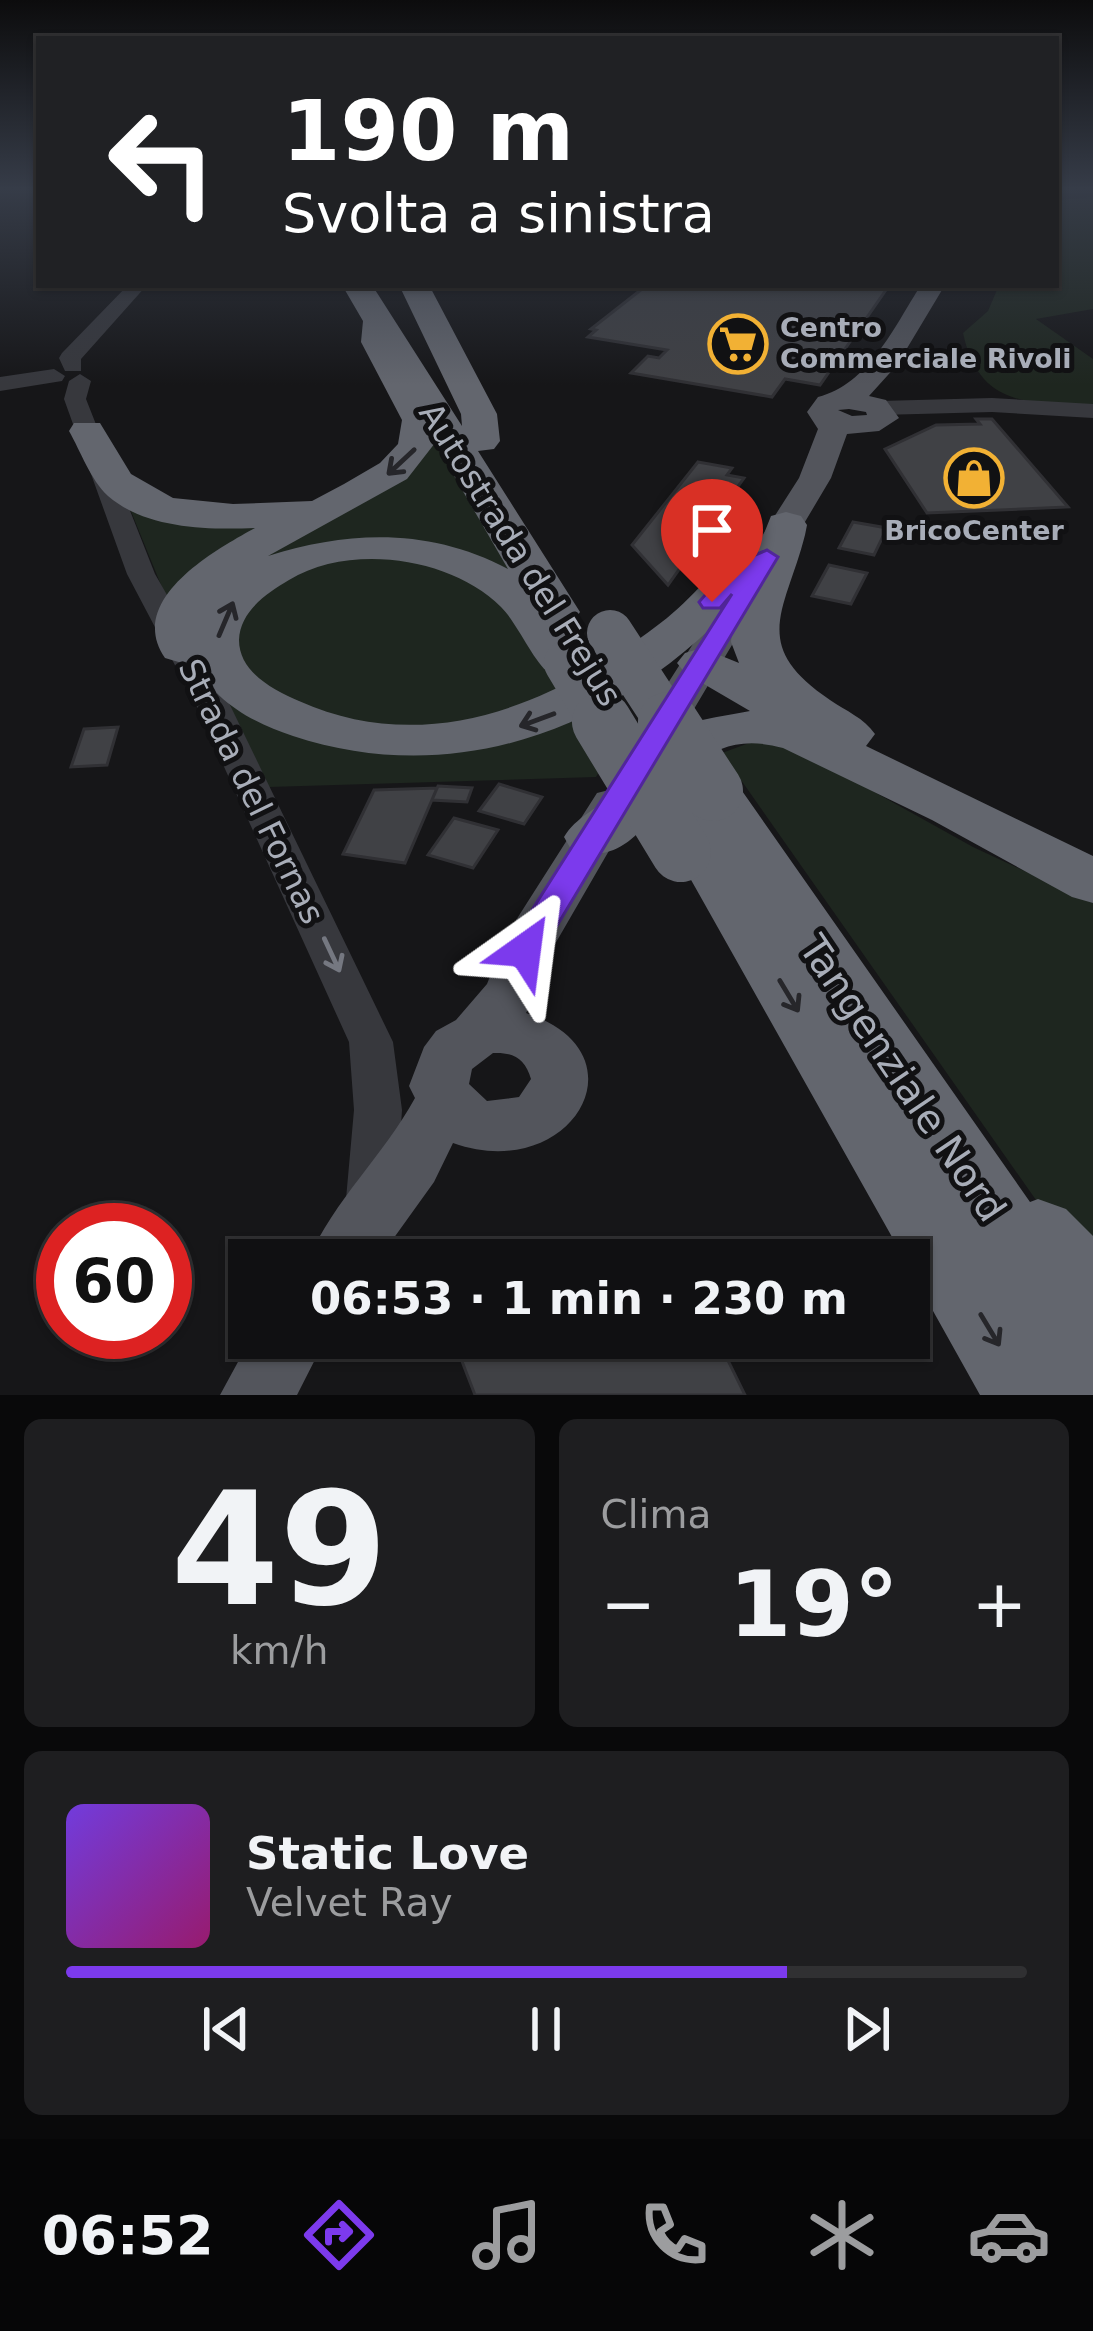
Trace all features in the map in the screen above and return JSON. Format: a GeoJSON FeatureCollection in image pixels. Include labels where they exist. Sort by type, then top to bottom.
{"type":"FeatureCollection","features":[{"type":"Feature","properties":{"kind":"highway"},"geometry":{"type":"LineString","coordinates":[[416,288],[479,414],[481,441]]}},
{"type":"Feature","properties":{"kind":"highway"},"geometry":{"type":"LineString","coordinates":[[182,648],[181,614],[213,570],[405,461],[422,430],[377,342],[374,298]]}},
{"type":"Feature","properties":{"kind":"highway","name":"Autostrada del Frejus"},"geometry":{"type":"LineString","coordinates":[[374,298],[481,441],[586,650]]}},
{"type":"Feature","properties":{"kind":"highway","name":"Autostrada del Frejus"},"geometry":{"type":"LineString","coordinates":[[374,298],[586,650]]}},
{"type":"Feature","properties":{"kind":"highway"},"geometry":{"type":"LineString","coordinates":[[87,431],[123,488],[160,506],[206,515],[261,515],[347,497]]}},
{"type":"Feature","properties":{"kind":"highway"},"geometry":{"type":"LineString","coordinates":[[694,822],[586,650],[539,621],[496,579],[446,555],[418,549],[358,548],[294,562],[244,590],[226,610],[218,632],[219,654],[244,694],[297,722],[367,740],[481,736],[549,716],[605,686],[688,625],[739,570],[776,541],[781,554],[753,614],[751,638],[761,663],[776,682],[836,727],[970,799],[1093,880]]}},
{"type":"Feature","properties":{"kind":"highway"},"geometry":{"type":"LineString","coordinates":[[702,663],[910,778],[952,807]]}},
{"type":"Feature","properties":{"kind":"highway"},"geometry":{"type":"LineString","coordinates":[[593,837],[633,807],[664,761],[679,748],[705,736],[758,725],[802,736],[1093,880]]}},
{"type":"Feature","properties":{"kind":"highway","name":"Tangenziale Nord"},"geometry":{"type":"LineString","coordinates":[[694,822],[749,930],[1029,1395]]}},
{"type":"Feature","properties":{"kind":"highway","name":"Tangenziale Nord"},"geometry":{"type":"LineString","coordinates":[[694,822],[825,961],[1093,1366]]}},
{"type":"Feature","properties":{"kind":"highway"},"geometry":{"type":"LineString","coordinates":[[825,961],[891,1020],[1037,1234],[1093,1294]]}},
{"type":"Feature","properties":{"kind":"main road"},"geometry":{"type":"LineString","coordinates":[[506,1021],[556,1060],[560,1079],[555,1099],[531,1121],[508,1129],[464,1115],[440,1070],[448,1054],[506,1021],[525,950],[815,478],[833,466],[883,365],[931,288]]}},
{"type":"Feature","properties":{"kind":"main road"},"geometry":{"type":"LineString","coordinates":[[356,1237],[412,1163],[464,1115]]}},
{"type":"Feature","properties":{"kind":"main road"},"geometry":{"type":"LineString","coordinates":[[256,1395],[278,1359]]}},
{"type":"Feature","properties":{"kind":"street"},"geometry":{"type":"LineString","coordinates":[[11,383],[69,375],[70,358],[135,288]]}},
{"type":"Feature","properties":{"kind":"street","name":"Strada del Fornas"},"geometry":{"type":"LineString","coordinates":[[69,375],[141,574],[213,705],[371,1042],[378,1110],[356,1237]]}},
{"type":"Feature","properties":{"kind":"street"},"geometry":{"type":"LineString","coordinates":[[863,413],[936,408],[1093,411]]}},
{"type":"Feature","properties":{"kind":"shaded area"},"geometry":{"type":"Polygon","coordinates":[[[1059,255],[1093,255],[1093,309],[1036,319],[1093,359],[1093,406],[1028,401],[994,388],[981,375],[963,333],[988,311],[998,288],[1059,288],[1059,255]]]}},
{"type":"Feature","properties":{"kind":"shaded area"},"geometry":{"type":"Polygon","coordinates":[[[433,440],[512,573],[430,543],[394,540],[324,551],[207,591],[433,440]]]}},
{"type":"Feature","properties":{"kind":"shaded area"},"geometry":{"type":"Polygon","coordinates":[[[126,499],[297,515],[170,607],[126,499]]]}},
{"type":"Feature","properties":{"kind":"shaded area"},"geometry":{"type":"Polygon","coordinates":[[[420,556],[502,596],[565,695],[484,724],[373,728],[274,697],[233,650],[235,619],[275,580],[347,557],[420,556]]]}},
{"type":"Feature","properties":{"kind":"shaded area"},"geometry":{"type":"Polygon","coordinates":[[[224,698],[310,738],[398,754],[487,747],[577,718],[604,764],[596,777],[269,787],[224,698]]]}},
{"type":"Feature","properties":{"kind":"shaded area"},"geometry":{"type":"Polygon","coordinates":[[[760,739],[779,739],[973,847],[1093,903],[1093,1262],[1043,1210],[722,753],[760,739]]]}},
{"type":"Feature","properties":{"kind":"building","name":"Centro Commerciale Rivoli"},"geometry":{"type":"Polygon","coordinates":[[[643,288],[887,288],[820,385],[785,379],[772,397],[631,373],[648,356],[659,358],[667,350],[588,337],[596,330],[591,329],[643,288]]]}},
{"type":"Feature","properties":{"kind":"building","name":"BricoCenter"},"geometry":{"type":"Polygon","coordinates":[[[976,419],[992,419],[1068,507],[927,513],[885,449],[936,425],[980,424],[976,419]]]}},
{"type":"Feature","properties":{"kind":"building"},"geometry":{"type":"Polygon","coordinates":[[[698,462],[732,468],[727,475],[744,478],[668,585],[632,545],[698,462]]]}},
{"type":"Feature","properties":{"kind":"building"},"geometry":{"type":"Polygon","coordinates":[[[853,522],[887,528],[874,555],[839,548],[853,522]]]}},
{"type":"Feature","properties":{"kind":"building"},"geometry":{"type":"Polygon","coordinates":[[[829,565],[867,573],[851,604],[812,596],[829,565]]]}},
{"type":"Feature","properties":{"kind":"building"},"geometry":{"type":"Polygon","coordinates":[[[118,727],[107,765],[71,767],[84,729],[118,727]]]}},
{"type":"Feature","properties":{"kind":"building"},"geometry":{"type":"Polygon","coordinates":[[[499,784],[542,797],[524,824],[479,811],[499,784]]]}},
{"type":"Feature","properties":{"kind":"building"},"geometry":{"type":"Polygon","coordinates":[[[438,786],[472,788],[467,802],[432,800],[438,786]]]}},
{"type":"Feature","properties":{"kind":"building"},"geometry":{"type":"Polygon","coordinates":[[[437,788],[405,863],[343,854],[374,790],[437,788]]]}},
{"type":"Feature","properties":{"kind":"building"},"geometry":{"type":"Polygon","coordinates":[[[454,818],[498,830],[473,868],[428,855],[454,818]]]}},
{"type":"Feature","properties":{"kind":"building"},"geometry":{"type":"Polygon","coordinates":[[[461,1359],[727,1359],[745,1395],[475,1395],[461,1359]]]}},
{"type":"Feature","properties":{"kind":"place","name":"Centro Commerciale Rivoli"},"geometry":{"type":"Point","coordinates":[738,344]}},
{"type":"Feature","properties":{"kind":"place","name":"BricoCenter"},"geometry":{"type":"Point","coordinates":[974,478]}},
{"type":"Feature","properties":{"kind":"route"},"geometry":{"type":"LineString","coordinates":[[525,950],[767,557],[739,570],[712,602]]}}]}
